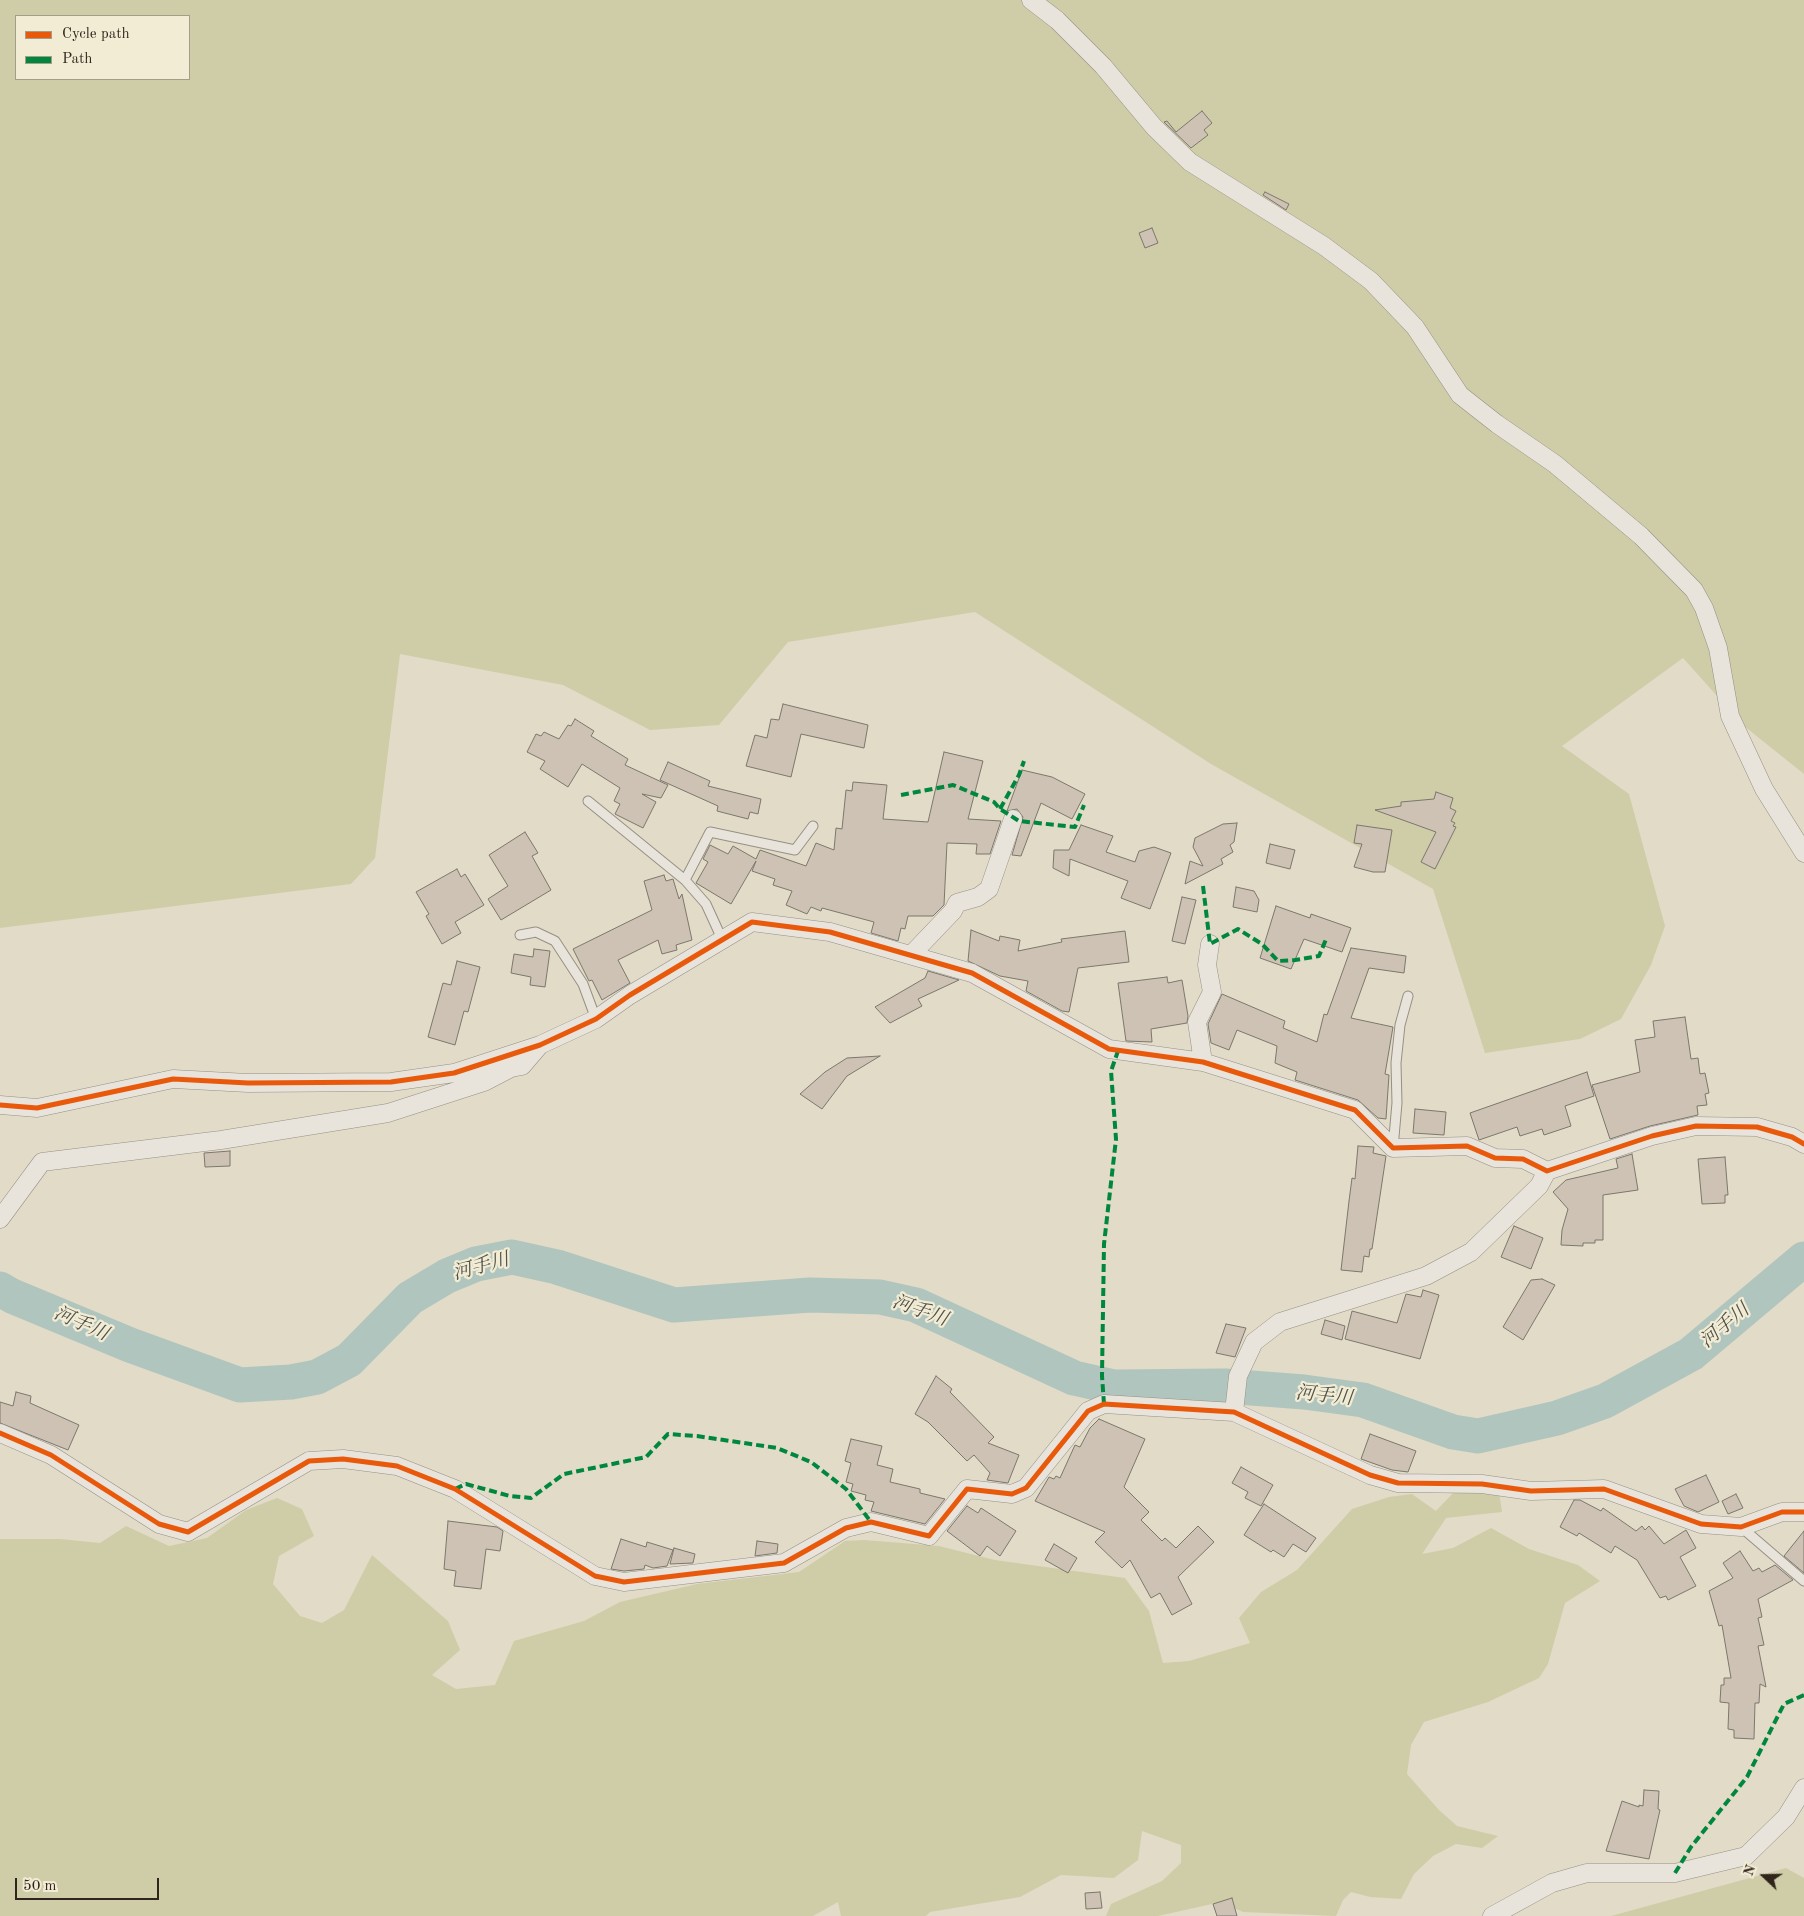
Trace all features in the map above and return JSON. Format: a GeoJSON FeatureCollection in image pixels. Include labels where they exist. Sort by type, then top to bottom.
{"type":"FeatureCollection","features":[{"type":"Feature","properties":{"kind":"street"},"geometry":{"type":"LineString","coordinates":[[1031,0],[1058,20],[1097,60],[1154,127],[1190,162],[1324,246],[1370,281],[1415,327],[1460,395],[1577,482],[1641,536],[1694,590],[1704,608],[1718,648],[1730,716],[1764,789],[1804,853]]}},
{"type":"Feature","properties":{"kind":"street"},"geometry":{"type":"LineString","coordinates":[[911,955],[953,911],[957,903],[978,898],[989,889],[1013,818]]}},
{"type":"Feature","properties":{"kind":"street"},"geometry":{"type":"LineString","coordinates":[[0,1105],[37,1108],[173,1078],[248,1083],[390,1082],[454,1073],[540,1045],[596,1019],[630,995],[752,922],[830,932],[972,973],[1109,1050],[1203,1062],[1355,1110],[1392,1148],[1467,1146],[1495,1158],[1524,1159],[1547,1171]]}},
{"type":"Feature","properties":{"kind":"street"},"geometry":{"type":"LineString","coordinates":[[1203,1062],[1197,1022],[1212,992],[1207,965],[1210,944]]}},
{"type":"Feature","properties":{"kind":"street"},"geometry":{"type":"LineString","coordinates":[[0,1219],[42,1162],[221,1140],[388,1112],[484,1082],[511,1068],[522,1066],[540,1045]]}},
{"type":"Feature","properties":{"kind":"street"},"geometry":{"type":"LineString","coordinates":[[1235,1405],[1238,1376],[1254,1342],[1280,1322],[1426,1276],[1471,1252],[1539,1186],[1547,1171],[1652,1136],[1696,1126],[1757,1126],[1792,1137],[1804,1144]]}},
{"type":"Feature","properties":{"kind":"street"},"geometry":{"type":"LineString","coordinates":[[0,1433],[51,1456],[159,1524],[188,1532],[309,1461],[343,1459],[397,1466],[455,1489],[595,1576],[624,1582],[784,1563],[846,1528],[871,1522],[929,1536],[967,1489],[1012,1494],[1026,1488],[1088,1411],[1104,1404],[1235,1405],[1370,1475],[1398,1483],[1482,1484],[1531,1490],[1604,1489],[1701,1524],[1741,1527],[1782,1512],[1804,1512]]}},
{"type":"Feature","properties":{"kind":"street"},"geometry":{"type":"LineString","coordinates":[[1492,1916],[1552,1883],[1586,1873],[1675,1873],[1746,1856],[1786,1817],[1804,1788]]}},
{"type":"Feature","properties":{"kind":"lane"},"geometry":{"type":"LineString","coordinates":[[588,801],[686,880],[706,904],[722,939]]}},
{"type":"Feature","properties":{"kind":"lane"},"geometry":{"type":"LineString","coordinates":[[686,880],[710,832],[795,850],[813,826]]}},
{"type":"Feature","properties":{"kind":"lane"},"geometry":{"type":"LineString","coordinates":[[520,935],[536,932],[555,941],[583,984],[596,1019]]}},
{"type":"Feature","properties":{"kind":"lane"},"geometry":{"type":"LineString","coordinates":[[1392,1148],[1397,1103],[1396,1063],[1400,1025],[1408,996]]}},
{"type":"Feature","properties":{"kind":"lane"},"geometry":{"type":"LineString","coordinates":[[1741,1527],[1804,1581]]}},
{"type":"Feature","properties":{"kind":"shaded area"},"geometry":{"type":"Polygon","coordinates":[[[0,0],[1804,0],[1804,774],[1744,726],[1683,658],[1562,746],[1629,794],[1665,926],[1651,965],[1621,1019],[1580,1039],[1485,1053],[1433,889],[1211,764],[975,612],[788,642],[719,725],[650,730],[563,685],[400,654],[375,858],[351,884],[0,928],[0,0]]]}},
{"type":"Feature","properties":{"kind":"shaded area"},"geometry":{"type":"Polygon","coordinates":[[[1499,1492],[1502,1512],[1446,1518],[1422,1554],[1453,1548],[1491,1528],[1529,1549],[1578,1565],[1600,1581],[1565,1603],[1548,1664],[1539,1678],[1488,1702],[1424,1722],[1411,1745],[1407,1774],[1439,1810],[1457,1826],[1498,1836],[1482,1848],[1456,1844],[1433,1856],[1414,1874],[1401,1899],[1370,1897],[1351,1892],[1343,1900],[1336,1916],[1243,1912],[1221,1902],[1158,1916],[1106,1916],[1111,1904],[1162,1881],[1181,1863],[1181,1845],[1142,1831],[1138,1860],[1114,1878],[1061,1875],[1020,1897],[930,1912],[926,1916],[841,1916],[838,1902],[813,1916],[0,1916],[0,1539],[60,1539],[100,1543],[126,1526],[169,1546],[207,1538],[246,1510],[277,1498],[302,1509],[314,1536],[279,1556],[273,1584],[300,1616],[322,1623],[344,1610],[372,1555],[448,1621],[460,1650],[432,1675],[456,1689],[495,1685],[514,1641],[584,1621],[620,1602],[697,1584],[799,1572],[845,1541],[864,1540],[939,1546],[995,1560],[1125,1578],[1149,1611],[1163,1663],[1189,1661],[1250,1643],[1239,1618],[1261,1592],[1297,1570],[1352,1509],[1389,1497],[1412,1494],[1436,1511],[1453,1493],[1499,1492]]]}},
{"type":"Feature","properties":{"kind":"shaded area"},"geometry":{"type":"Polygon","coordinates":[[[1786,1868],[1804,1878],[1804,1916],[1611,1916],[1786,1868]]]}},
{"type":"Feature","properties":{"kind":"building"},"geometry":{"type":"Polygon","coordinates":[[[1202,111],[1212,123],[1204,130],[1208,135],[1191,148],[1164,122],[1167,121],[1176,132],[1202,111]]]}},
{"type":"Feature","properties":{"kind":"building"},"geometry":{"type":"Polygon","coordinates":[[[1265,192],[1289,204],[1286,210],[1263,195],[1265,192]]]}},
{"type":"Feature","properties":{"kind":"building"},"geometry":{"type":"Polygon","coordinates":[[[1152,228],[1158,243],[1145,248],[1139,233],[1152,228]]]}},
{"type":"Feature","properties":{"kind":"building"},"geometry":{"type":"Polygon","coordinates":[[[783,704],[868,725],[864,748],[801,734],[791,777],[746,766],[755,735],[767,738],[771,719],[779,720],[783,704]]]}},
{"type":"Feature","properties":{"kind":"building"},"geometry":{"type":"Polygon","coordinates":[[[575,719],[594,731],[591,736],[628,759],[625,765],[668,785],[661,798],[642,794],[656,802],[643,828],[615,814],[620,804],[614,801],[620,788],[582,764],[568,787],[540,769],[545,761],[527,752],[536,734],[541,736],[544,732],[559,739],[568,725],[571,726],[575,719]]]}},
{"type":"Feature","properties":{"kind":"building"},"geometry":{"type":"Polygon","coordinates":[[[944,752],[983,761],[968,819],[1001,821],[990,854],[976,854],[977,844],[947,843],[944,905],[933,916],[908,916],[905,929],[901,928],[898,941],[871,933],[874,922],[822,908],[821,911],[811,907],[807,914],[786,905],[792,891],[773,885],[775,879],[752,871],[756,861],[731,904],[696,883],[708,862],[703,859],[710,845],[728,854],[733,846],[756,859],[760,850],[806,866],[816,843],[834,850],[836,828],[842,829],[846,790],[852,791],[853,782],[887,785],[883,819],[928,822],[944,752]]]}},
{"type":"Feature","properties":{"kind":"building"},"geometry":{"type":"Polygon","coordinates":[[[668,762],[710,781],[708,786],[761,799],[758,814],[750,812],[748,819],[717,811],[718,806],[660,780],[668,762]]]}},
{"type":"Feature","properties":{"kind":"building"},"geometry":{"type":"Polygon","coordinates":[[[1022,770],[1052,777],[1085,794],[1072,819],[1041,803],[1021,856],[1012,855],[1023,817],[1017,809],[1007,811],[1022,770]]]}},
{"type":"Feature","properties":{"kind":"building"},"geometry":{"type":"Polygon","coordinates":[[[1436,792],[1453,798],[1450,808],[1456,811],[1451,821],[1455,823],[1453,826],[1456,827],[1435,869],[1421,862],[1436,832],[1375,810],[1401,806],[1401,802],[1434,799],[1436,792]]]}},
{"type":"Feature","properties":{"kind":"building"},"geometry":{"type":"Polygon","coordinates":[[[1237,823],[1234,842],[1230,845],[1233,852],[1221,859],[1223,864],[1185,884],[1190,861],[1203,866],[1193,847],[1195,838],[1223,824],[1237,823]]]}},
{"type":"Feature","properties":{"kind":"building"},"geometry":{"type":"Polygon","coordinates":[[[1081,825],[1113,836],[1106,852],[1135,862],[1139,851],[1154,847],[1171,853],[1150,909],[1121,898],[1128,881],[1070,859],[1069,876],[1053,868],[1054,850],[1069,850],[1081,825]]]}},
{"type":"Feature","properties":{"kind":"building"},"geometry":{"type":"Polygon","coordinates":[[[1357,825],[1392,830],[1385,872],[1373,872],[1354,867],[1362,844],[1354,843],[1357,825]]]}},
{"type":"Feature","properties":{"kind":"building"},"geometry":{"type":"Polygon","coordinates":[[[525,832],[538,853],[532,856],[551,890],[501,920],[488,899],[508,886],[489,855],[525,832]]]}},
{"type":"Feature","properties":{"kind":"building"},"geometry":{"type":"Polygon","coordinates":[[[1270,844],[1295,850],[1290,869],[1266,863],[1270,844]]]}},
{"type":"Feature","properties":{"kind":"building"},"geometry":{"type":"Polygon","coordinates":[[[457,869],[461,877],[465,874],[484,905],[455,922],[461,933],[442,944],[426,916],[429,914],[416,892],[457,869]]]}},
{"type":"Feature","properties":{"kind":"building"},"geometry":{"type":"Polygon","coordinates":[[[664,875],[666,881],[673,879],[679,899],[682,894],[692,940],[676,945],[677,950],[662,954],[658,940],[618,960],[630,983],[602,1000],[592,980],[589,981],[573,949],[652,910],[644,881],[664,875]]]}},
{"type":"Feature","properties":{"kind":"building"},"geometry":{"type":"Polygon","coordinates":[[[1236,887],[1254,891],[1259,900],[1257,912],[1233,907],[1236,887]]]}},
{"type":"Feature","properties":{"kind":"building"},"geometry":{"type":"Polygon","coordinates":[[[1182,897],[1196,900],[1185,944],[1172,941],[1182,897]]]}},
{"type":"Feature","properties":{"kind":"building"},"geometry":{"type":"Polygon","coordinates":[[[1276,906],[1310,918],[1311,914],[1351,928],[1342,952],[1304,939],[1291,969],[1260,958],[1276,906]]]}},
{"type":"Feature","properties":{"kind":"building"},"geometry":{"type":"Polygon","coordinates":[[[971,930],[999,941],[1000,936],[1020,940],[1018,951],[1062,942],[1061,939],[1125,931],[1129,962],[1078,968],[1069,1012],[1062,1011],[1026,991],[1028,981],[1000,976],[968,961],[971,930]]]}},
{"type":"Feature","properties":{"kind":"building"},"geometry":{"type":"Polygon","coordinates":[[[1351,948],[1406,956],[1404,973],[1369,968],[1351,1018],[1393,1027],[1385,1074],[1389,1075],[1386,1119],[1378,1118],[1358,1100],[1295,1080],[1297,1072],[1275,1063],[1277,1046],[1237,1030],[1229,1050],[1211,1043],[1208,1024],[1222,994],[1285,1021],[1283,1028],[1317,1042],[1324,1014],[1327,1015],[1351,948]]]}},
{"type":"Feature","properties":{"kind":"building"},"geometry":{"type":"Polygon","coordinates":[[[534,949],[550,951],[545,987],[530,985],[531,977],[511,973],[514,954],[533,957],[534,949]]]}},
{"type":"Feature","properties":{"kind":"building"},"geometry":{"type":"Polygon","coordinates":[[[457,961],[480,967],[468,1012],[464,1011],[455,1045],[428,1037],[443,983],[451,985],[457,961]]]}},
{"type":"Feature","properties":{"kind":"building"},"geometry":{"type":"Polygon","coordinates":[[[928,971],[959,980],[918,999],[922,1006],[890,1023],[875,1007],[925,978],[928,971]]]}},
{"type":"Feature","properties":{"kind":"building"},"geometry":{"type":"Polygon","coordinates":[[[1167,977],[1168,983],[1182,980],[1188,1016],[1187,1023],[1151,1029],[1152,1042],[1126,1041],[1118,983],[1167,977]]]}},
{"type":"Feature","properties":{"kind":"building"},"geometry":{"type":"Polygon","coordinates":[[[1685,1017],[1691,1059],[1698,1058],[1700,1074],[1705,1073],[1709,1093],[1705,1094],[1707,1105],[1697,1106],[1698,1115],[1650,1126],[1610,1139],[1592,1085],[1640,1072],[1635,1040],[1655,1037],[1653,1021],[1685,1017]]]}},
{"type":"Feature","properties":{"kind":"building"},"geometry":{"type":"Polygon","coordinates":[[[880,1056],[847,1076],[822,1109],[800,1094],[825,1072],[847,1058],[880,1056]]]}},
{"type":"Feature","properties":{"kind":"building"},"geometry":{"type":"Polygon","coordinates":[[[1587,1072],[1594,1096],[1565,1106],[1571,1126],[1544,1135],[1542,1129],[1520,1136],[1517,1127],[1479,1140],[1470,1113],[1587,1072]]]}},
{"type":"Feature","properties":{"kind":"building"},"geometry":{"type":"Polygon","coordinates":[[[1415,1109],[1446,1112],[1444,1135],[1413,1133],[1415,1109]]]}},
{"type":"Feature","properties":{"kind":"building"},"geometry":{"type":"Polygon","coordinates":[[[1358,1146],[1374,1147],[1373,1153],[1386,1156],[1372,1249],[1370,1249],[1369,1257],[1364,1256],[1362,1272],[1341,1270],[1352,1178],[1355,1179],[1358,1146]]]}},
{"type":"Feature","properties":{"kind":"building"},"geometry":{"type":"Polygon","coordinates":[[[230,1151],[230,1166],[205,1167],[204,1153],[230,1151]]]}},
{"type":"Feature","properties":{"kind":"building"},"geometry":{"type":"Polygon","coordinates":[[[1632,1154],[1638,1190],[1603,1195],[1603,1240],[1595,1240],[1595,1243],[1583,1243],[1583,1246],[1561,1245],[1562,1230],[1568,1209],[1553,1192],[1566,1180],[1618,1168],[1616,1159],[1632,1154]]]}},
{"type":"Feature","properties":{"kind":"building"},"geometry":{"type":"Polygon","coordinates":[[[1725,1157],[1728,1195],[1725,1195],[1725,1203],[1702,1204],[1698,1159],[1725,1157]]]}},
{"type":"Feature","properties":{"kind":"building"},"geometry":{"type":"Polygon","coordinates":[[[1514,1226],[1543,1238],[1531,1269],[1501,1257],[1514,1226]]]}},
{"type":"Feature","properties":{"kind":"building"},"geometry":{"type":"Polygon","coordinates":[[[1542,1279],[1555,1285],[1523,1340],[1503,1327],[1531,1280],[1542,1279]]]}},
{"type":"Feature","properties":{"kind":"building"},"geometry":{"type":"Polygon","coordinates":[[[1423,1290],[1439,1295],[1420,1359],[1345,1339],[1352,1311],[1397,1323],[1406,1294],[1421,1297],[1423,1290]]]}},
{"type":"Feature","properties":{"kind":"building"},"geometry":{"type":"Polygon","coordinates":[[[1325,1320],[1345,1326],[1342,1340],[1321,1334],[1325,1320]]]}},
{"type":"Feature","properties":{"kind":"building"},"geometry":{"type":"Polygon","coordinates":[[[1226,1324],[1246,1328],[1235,1357],[1216,1353],[1226,1324]]]}},
{"type":"Feature","properties":{"kind":"building"},"geometry":{"type":"Polygon","coordinates":[[[936,1376],[952,1389],[950,1392],[994,1437],[988,1443],[1019,1455],[1008,1483],[987,1480],[990,1473],[974,1455],[967,1461],[928,1422],[915,1414],[936,1376]]]}},
{"type":"Feature","properties":{"kind":"building"},"geometry":{"type":"Polygon","coordinates":[[[16,1392],[31,1396],[30,1403],[79,1425],[68,1450],[0,1423],[0,1402],[13,1406],[16,1392]]]}},
{"type":"Feature","properties":{"kind":"building"},"geometry":{"type":"Polygon","coordinates":[[[1099,1419],[1145,1439],[1124,1487],[1149,1512],[1141,1520],[1162,1541],[1165,1538],[1176,1548],[1198,1526],[1214,1542],[1178,1577],[1192,1604],[1172,1615],[1160,1593],[1151,1598],[1130,1560],[1122,1568],[1095,1542],[1105,1532],[1035,1501],[1049,1477],[1054,1479],[1056,1476],[1060,1478],[1075,1445],[1080,1447],[1090,1428],[1099,1419]]]}},
{"type":"Feature","properties":{"kind":"building"},"geometry":{"type":"Polygon","coordinates":[[[1370,1434],[1416,1451],[1408,1472],[1392,1470],[1361,1459],[1370,1434]]]}},
{"type":"Feature","properties":{"kind":"building"},"geometry":{"type":"Polygon","coordinates":[[[851,1439],[882,1446],[877,1465],[893,1469],[890,1482],[920,1489],[920,1493],[945,1499],[925,1524],[871,1511],[874,1502],[865,1500],[866,1495],[851,1491],[853,1484],[846,1482],[851,1463],[845,1461],[851,1439]]]}},
{"type":"Feature","properties":{"kind":"building"},"geometry":{"type":"Polygon","coordinates":[[[1241,1467],[1273,1485],[1261,1506],[1245,1498],[1248,1492],[1232,1483],[1241,1467]]]}},
{"type":"Feature","properties":{"kind":"building"},"geometry":{"type":"Polygon","coordinates":[[[1706,1475],[1719,1502],[1698,1512],[1684,1506],[1675,1489],[1706,1475]]]}},
{"type":"Feature","properties":{"kind":"building"},"geometry":{"type":"Polygon","coordinates":[[[1736,1494],[1743,1508],[1728,1514],[1722,1501],[1736,1494]]]}},
{"type":"Feature","properties":{"kind":"building"},"geometry":{"type":"Polygon","coordinates":[[[1574,1500],[1580,1500],[1601,1511],[1603,1508],[1636,1531],[1642,1526],[1645,1530],[1649,1526],[1664,1544],[1686,1530],[1696,1548],[1680,1557],[1696,1586],[1668,1600],[1666,1596],[1660,1598],[1637,1560],[1615,1546],[1611,1553],[1579,1533],[1577,1536],[1560,1527],[1574,1500]]]}},
{"type":"Feature","properties":{"kind":"building"},"geometry":{"type":"Polygon","coordinates":[[[1264,1504],[1316,1538],[1306,1552],[1293,1544],[1284,1557],[1273,1550],[1271,1552],[1244,1535],[1264,1504]]]}},
{"type":"Feature","properties":{"kind":"building"},"geometry":{"type":"Polygon","coordinates":[[[967,1506],[978,1513],[981,1508],[1016,1531],[1000,1556],[987,1546],[980,1556],[947,1531],[967,1506]]]}},
{"type":"Feature","properties":{"kind":"building"},"geometry":{"type":"Polygon","coordinates":[[[448,1521],[497,1527],[503,1531],[500,1551],[486,1549],[481,1589],[454,1586],[456,1571],[444,1569],[448,1521]]]}},
{"type":"Feature","properties":{"kind":"building"},"geometry":{"type":"Polygon","coordinates":[[[1804,1531],[1804,1573],[1784,1556],[1804,1531]]]}},
{"type":"Feature","properties":{"kind":"building"},"geometry":{"type":"Polygon","coordinates":[[[621,1539],[646,1547],[647,1542],[673,1550],[667,1566],[653,1568],[645,1565],[644,1569],[624,1571],[611,1569],[621,1539]]]}},
{"type":"Feature","properties":{"kind":"building"},"geometry":{"type":"Polygon","coordinates":[[[757,1541],[778,1544],[777,1553],[755,1556],[757,1541]]]}},
{"type":"Feature","properties":{"kind":"building"},"geometry":{"type":"Polygon","coordinates":[[[1054,1544],[1077,1558],[1068,1573],[1045,1560],[1054,1544]]]}},
{"type":"Feature","properties":{"kind":"building"},"geometry":{"type":"Polygon","coordinates":[[[674,1548],[695,1554],[693,1563],[670,1564],[674,1548]]]}},
{"type":"Feature","properties":{"kind":"building"},"geometry":{"type":"Polygon","coordinates":[[[1740,1551],[1753,1571],[1759,1568],[1762,1572],[1775,1565],[1793,1580],[1758,1599],[1762,1617],[1758,1618],[1764,1645],[1758,1646],[1766,1687],[1760,1684],[1759,1703],[1755,1703],[1754,1739],[1734,1738],[1734,1730],[1728,1729],[1729,1703],[1720,1702],[1721,1685],[1724,1685],[1724,1678],[1731,1678],[1722,1625],[1719,1626],[1709,1591],[1733,1578],[1723,1563],[1740,1551]]]}},
{"type":"Feature","properties":{"kind":"building"},"geometry":{"type":"Polygon","coordinates":[[[1644,1790],[1659,1791],[1658,1809],[1660,1810],[1649,1859],[1606,1851],[1622,1801],[1639,1807],[1639,1805],[1643,1806],[1644,1790]]]}},
{"type":"Feature","properties":{"kind":"building"},"geometry":{"type":"Polygon","coordinates":[[[1100,1892],[1102,1908],[1086,1909],[1085,1893],[1100,1892]]]}},
{"type":"Feature","properties":{"kind":"building"},"geometry":{"type":"Polygon","coordinates":[[[1232,1898],[1237,1916],[1217,1916],[1213,1904],[1232,1898]]]}},
{"type":"Feature","properties":{"kind":"waterway","name":"河手川"},"geometry":{"type":"LineString","coordinates":[[0,1289],[12,1296],[130,1345],[240,1385],[291,1382],[317,1377],[349,1360],[410,1298],[447,1276],[476,1264],[512,1257],[557,1267],[674,1305],[810,1295],[880,1297],[916,1305],[1074,1378],[1114,1387],[1225,1386],[1304,1392],[1363,1400],[1453,1432],[1478,1436],[1557,1418],[1605,1401],[1691,1354],[1804,1259]]}},
{"type":"Feature","properties":{"kind":"marked path"},"geometry":{"type":"LineString","coordinates":[[1000,809],[1019,775],[1024,761]]}},
{"type":"Feature","properties":{"kind":"marked path"},"geometry":{"type":"LineString","coordinates":[[901,795],[953,785],[994,802],[1000,809],[1019,821],[1075,827],[1084,805]]}},
{"type":"Feature","properties":{"kind":"marked path"},"geometry":{"type":"LineString","coordinates":[[1203,886],[1210,944],[1238,929],[1262,944],[1278,961],[1295,960],[1319,956],[1327,937]]}},
{"type":"Feature","properties":{"kind":"marked path"},"geometry":{"type":"LineString","coordinates":[[1104,1404],[1102,1376],[1104,1244],[1116,1139],[1111,1071],[1118,1051]]}},
{"type":"Feature","properties":{"kind":"marked path"},"geometry":{"type":"LineString","coordinates":[[455,1489],[466,1484],[510,1496],[531,1498],[564,1474],[646,1457],[668,1434],[697,1436],[777,1448],[811,1462],[846,1489],[871,1522]]}},
{"type":"Feature","properties":{"kind":"marked path"},"geometry":{"type":"LineString","coordinates":[[1675,1873],[1691,1847],[1747,1777],[1784,1704],[1804,1695]]}},
{"type":"Feature","properties":{"kind":"cycle path"},"geometry":{"type":"LineString","coordinates":[[0,1105],[37,1108],[173,1079],[248,1083],[391,1082],[454,1073],[540,1045],[596,1019],[630,995],[752,922],[830,932],[972,973],[1109,1049],[1203,1062],[1355,1110],[1393,1148],[1467,1146],[1495,1158],[1523,1159],[1547,1171],[1652,1136],[1696,1126],[1757,1127],[1792,1137],[1804,1144]]}},
{"type":"Feature","properties":{"kind":"cycle path"},"geometry":{"type":"LineString","coordinates":[[0,1433],[51,1455],[159,1524],[188,1532],[309,1461],[343,1459],[397,1466],[455,1489],[595,1576],[624,1582],[784,1563],[846,1528],[871,1522],[929,1536],[967,1489],[1012,1494],[1026,1488],[1088,1411],[1104,1404],[1234,1412],[1370,1475],[1398,1483],[1482,1484],[1531,1491],[1604,1489],[1701,1524],[1741,1527],[1782,1512],[1804,1512]]}}]}
